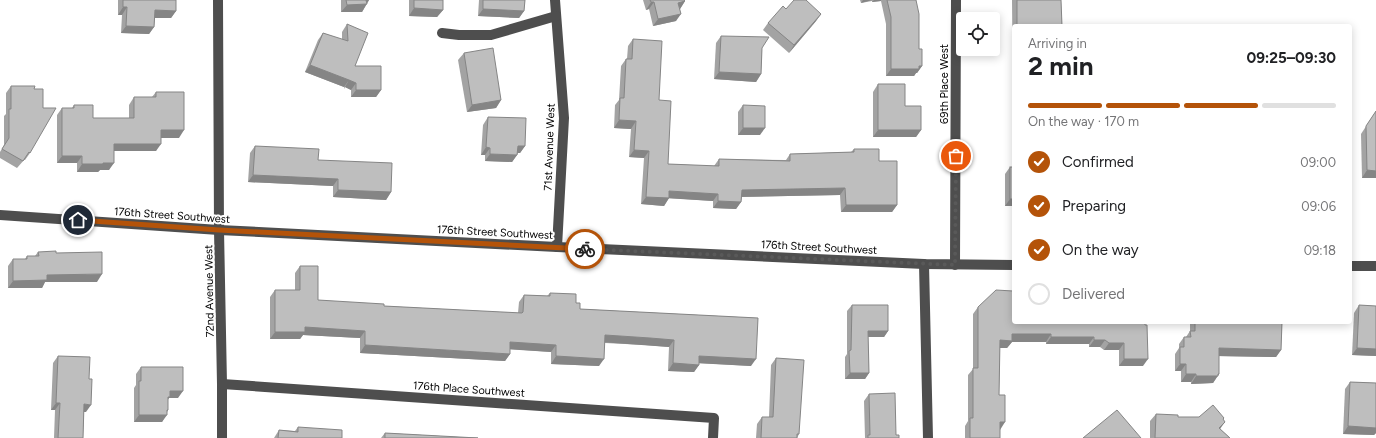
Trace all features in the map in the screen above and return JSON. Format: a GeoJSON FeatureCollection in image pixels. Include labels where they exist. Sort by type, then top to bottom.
{"type":"FeatureCollection","features":[{"type":"Feature","properties":{"kind":"street","name":"72nd Avenue West"},"geometry":{"type":"LineString","coordinates":[[218,0],[222,438]]}},
{"type":"Feature","properties":{"kind":"street","name":"71st Avenue West"},"geometry":{"type":"LineString","coordinates":[[555,0],[564,118],[557,247]]}},
{"type":"Feature","properties":{"kind":"street","name":"69th Place West"},"geometry":{"type":"LineString","coordinates":[[955,265],[956,0]]}},
{"type":"Feature","properties":{"kind":"street"},"geometry":{"type":"LineString","coordinates":[[442,33],[459,35],[491,35],[556,16]]}},
{"type":"Feature","properties":{"kind":"street","name":"176th Street Southwest"},"geometry":{"type":"LineString","coordinates":[[0,215],[219,230],[557,247],[924,264],[1012,265]]}},
{"type":"Feature","properties":{"kind":"street"},"geometry":{"type":"LineString","coordinates":[[924,264],[928,438]]}},
{"type":"Feature","properties":{"kind":"street"},"geometry":{"type":"LineString","coordinates":[[1352,266],[1376,266]]}},
{"type":"Feature","properties":{"kind":"street","name":"176th Place Southwest"},"geometry":{"type":"LineString","coordinates":[[222,384],[714,418],[713,438]]}},
{"type":"Feature","properties":{"kind":"building"},"geometry":{"type":"Polygon","coordinates":[[[123,0],[176,0],[176,11],[155,10],[154,27],[126,26],[127,7],[123,7],[123,0]]]}},
{"type":"Feature","properties":{"kind":"building"},"geometry":{"type":"Polygon","coordinates":[[[346,0],[366,0],[367,4],[347,5],[346,0]]]}},
{"type":"Feature","properties":{"kind":"building"},"geometry":{"type":"Polygon","coordinates":[[[414,0],[443,0],[443,10],[414,8],[414,0]]]}},
{"type":"Feature","properties":{"kind":"building"},"geometry":{"type":"Polygon","coordinates":[[[483,0],[525,0],[524,11],[483,9],[483,0]]]}},
{"type":"Feature","properties":{"kind":"building"},"geometry":{"type":"Polygon","coordinates":[[[650,0],[685,1],[678,3],[681,14],[658,19],[654,2],[651,2],[650,0]]]}},
{"type":"Feature","properties":{"kind":"building"},"geometry":{"type":"Polygon","coordinates":[[[794,0],[806,0],[821,14],[794,45],[768,23],[783,6],[786,9],[794,0]]]}},
{"type":"Feature","properties":{"kind":"building"},"geometry":{"type":"Polygon","coordinates":[[[887,0],[916,0],[919,14],[919,49],[922,49],[922,66],[919,66],[919,69],[891,69],[891,17],[887,0]]]}},
{"type":"Feature","properties":{"kind":"building"},"geometry":{"type":"Polygon","coordinates":[[[1017,0],[1061,0],[1062,24],[1017,24],[1017,0]]]}},
{"type":"Feature","properties":{"kind":"building"},"geometry":{"type":"Polygon","coordinates":[[[347,24],[368,33],[355,66],[381,66],[381,90],[356,90],[356,83],[310,65],[323,33],[348,41],[347,24]]]}},
{"type":"Feature","properties":{"kind":"building"},"geometry":{"type":"Polygon","coordinates":[[[721,36],[769,37],[762,48],[761,74],[719,72],[721,36]]]}},
{"type":"Feature","properties":{"kind":"building"},"geometry":{"type":"Polygon","coordinates":[[[633,39],[662,41],[659,100],[671,101],[668,164],[719,166],[719,159],[790,161],[790,154],[854,152],[854,149],[879,149],[879,161],[897,161],[897,205],[846,205],[845,188],[742,190],[741,202],[718,201],[718,194],[669,191],[669,198],[646,197],[649,151],[634,150],[636,121],[619,120],[620,98],[624,98],[626,59],[632,59],[633,39]]]}},
{"type":"Feature","properties":{"kind":"building"},"geometry":{"type":"Polygon","coordinates":[[[493,48],[501,100],[472,105],[464,53],[493,48]]]}},
{"type":"Feature","properties":{"kind":"building"},"geometry":{"type":"Polygon","coordinates":[[[878,84],[905,84],[905,106],[921,106],[921,130],[878,130],[878,84]]]}},
{"type":"Feature","properties":{"kind":"building"},"geometry":{"type":"Polygon","coordinates":[[[11,86],[35,86],[34,89],[43,89],[43,108],[56,108],[30,153],[29,152],[23,161],[2,149],[9,138],[11,86]]]}},
{"type":"Feature","properties":{"kind":"building"},"geometry":{"type":"Polygon","coordinates":[[[156,92],[184,92],[184,130],[161,130],[161,144],[114,144],[114,163],[82,164],[82,156],[62,156],[62,108],[74,108],[74,105],[93,105],[93,118],[134,118],[134,97],[156,97],[156,92]]]}},
{"type":"Feature","properties":{"kind":"building"},"geometry":{"type":"Polygon","coordinates":[[[743,105],[765,106],[765,128],[743,128],[743,105]]]}},
{"type":"Feature","properties":{"kind":"building"},"geometry":{"type":"Polygon","coordinates":[[[1376,111],[1376,171],[1367,170],[1366,126],[1376,111]]]}},
{"type":"Feature","properties":{"kind":"building"},"geometry":{"type":"Polygon","coordinates":[[[488,117],[526,118],[525,146],[518,146],[517,155],[490,154],[490,148],[486,147],[488,117]]]}},
{"type":"Feature","properties":{"kind":"building"},"geometry":{"type":"Polygon","coordinates":[[[255,146],[319,149],[318,160],[392,163],[391,192],[338,190],[338,179],[253,175],[255,146]]]}},
{"type":"Feature","properties":{"kind":"building"},"geometry":{"type":"Polygon","coordinates":[[[1010,167],[1012,167],[1012,199],[1010,199],[1010,167]]]}},
{"type":"Feature","properties":{"kind":"building"},"geometry":{"type":"Polygon","coordinates":[[[56,251],[56,253],[102,252],[102,274],[47,275],[47,280],[13,281],[13,259],[27,259],[27,256],[39,256],[38,252],[56,251]]]}},
{"type":"Feature","properties":{"kind":"building"},"geometry":{"type":"Polygon","coordinates":[[[300,266],[318,266],[318,300],[384,304],[384,306],[522,313],[524,295],[550,296],[550,293],[576,294],[576,303],[580,303],[580,309],[758,318],[756,359],[699,356],[699,365],[673,363],[674,340],[605,335],[604,359],[556,356],[556,345],[510,342],[510,354],[365,345],[365,331],[305,327],[305,332],[275,332],[275,290],[300,290],[300,266]]]}},
{"type":"Feature","properties":{"kind":"building"},"geometry":{"type":"Polygon","coordinates":[[[996,290],[1012,291],[1012,324],[1145,324],[1147,325],[1148,359],[1124,359],[1124,343],[1109,343],[1105,340],[1094,340],[1094,337],[1051,337],[1051,334],[1012,334],[1012,341],[1000,340],[999,395],[1005,395],[1005,422],[1000,422],[1000,438],[970,438],[970,418],[973,418],[973,368],[978,368],[978,307],[996,290]]]}},
{"type":"Feature","properties":{"kind":"building"},"geometry":{"type":"Polygon","coordinates":[[[852,305],[888,305],[888,331],[868,331],[869,373],[850,373],[849,351],[851,350],[852,305]]]}},
{"type":"Feature","properties":{"kind":"building"},"geometry":{"type":"Polygon","coordinates":[[[1359,305],[1376,306],[1376,349],[1357,348],[1359,305]]]}},
{"type":"Feature","properties":{"kind":"building"},"geometry":{"type":"Polygon","coordinates":[[[1195,324],[1282,324],[1281,350],[1219,348],[1218,376],[1196,376],[1196,374],[1186,374],[1186,364],[1180,364],[1180,347],[1184,347],[1184,337],[1191,337],[1190,331],[1195,331],[1195,324]]]}},
{"type":"Feature","properties":{"kind":"building"},"geometry":{"type":"Polygon","coordinates":[[[58,356],[90,357],[89,379],[92,379],[91,405],[84,404],[83,438],[58,438],[60,403],[56,403],[58,356]]]}},
{"type":"Feature","properties":{"kind":"building"},"geometry":{"type":"Polygon","coordinates":[[[776,358],[804,360],[799,434],[797,434],[797,438],[761,438],[762,417],[773,417],[776,358]]]}},
{"type":"Feature","properties":{"kind":"building"},"geometry":{"type":"Polygon","coordinates":[[[141,367],[183,367],[183,391],[170,391],[170,397],[168,397],[167,415],[139,415],[139,381],[141,381],[141,367]]]}},
{"type":"Feature","properties":{"kind":"building"},"geometry":{"type":"Polygon","coordinates":[[[1350,382],[1376,383],[1376,428],[1348,426],[1350,382]]]}},
{"type":"Feature","properties":{"kind":"building"},"geometry":{"type":"Polygon","coordinates":[[[895,393],[896,435],[899,435],[899,438],[868,438],[868,435],[870,435],[869,394],[895,393]]]}},
{"type":"Feature","properties":{"kind":"building"},"geometry":{"type":"Polygon","coordinates":[[[1213,405],[1224,418],[1223,419],[1225,422],[1219,428],[1230,438],[1155,438],[1156,414],[1178,415],[1178,417],[1199,417],[1213,405]]]}},
{"type":"Feature","properties":{"kind":"building"},"geometry":{"type":"Polygon","coordinates":[[[1117,410],[1141,438],[1083,438],[1117,410]]]}},
{"type":"Feature","properties":{"kind":"building"},"geometry":{"type":"Polygon","coordinates":[[[298,427],[342,430],[342,438],[278,438],[279,430],[298,432],[298,427]]]}},
{"type":"Feature","properties":{"kind":"building"},"geometry":{"type":"Polygon","coordinates":[[[385,433],[478,438],[385,438],[385,433]]]}},
{"type":"Feature","properties":{"kind":"way so far"},"geometry":{"type":"LineString","coordinates":[[585,249],[955,265],[956,156]]}},
{"type":"Feature","properties":{"kind":"route"},"geometry":{"type":"LineString","coordinates":[[78,220],[219,230],[585,249]]}}]}
